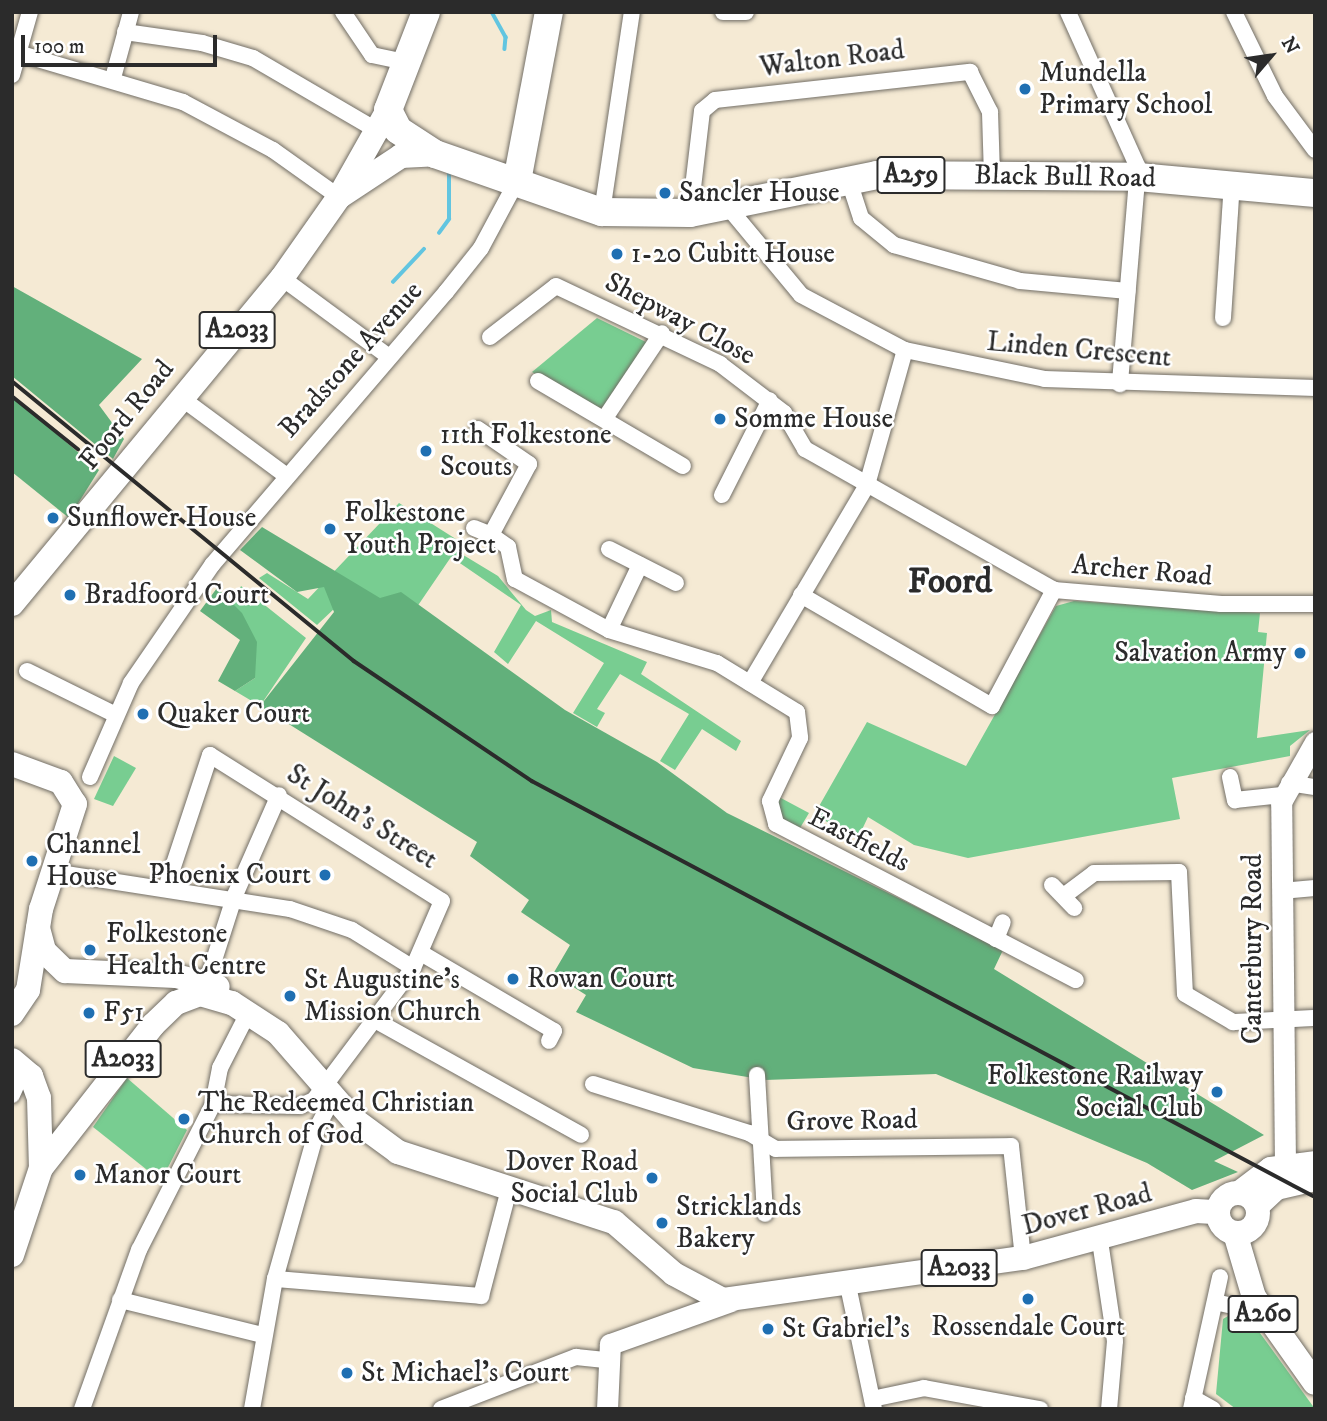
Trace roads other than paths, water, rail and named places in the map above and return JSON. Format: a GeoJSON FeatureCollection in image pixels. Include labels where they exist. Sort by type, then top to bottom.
{"type":"FeatureCollection","features":[{"type":"Feature","properties":{"kind":"highway"},"geometry":{"type":"LineString","coordinates":[[382,120],[425,12]]}},
{"type":"Feature","properties":{"kind":"highway"},"geometry":{"type":"LineString","coordinates":[[517,181],[549,12]]}},
{"type":"Feature","properties":{"kind":"highway","name":"Black Bull Road"},"geometry":{"type":"LineString","coordinates":[[382,120],[402,135],[435,153],[602,212],[690,213],[849,181],[992,174],[1139,177],[1315,193]]}},
{"type":"Feature","properties":{"kind":"main road","name":"Foord Road"},"geometry":{"type":"LineString","coordinates":[[12,604],[180,397],[282,278],[339,197],[382,120]]}},
{"type":"Feature","properties":{"kind":"main road","name":"Foord Road"},"geometry":{"type":"LineString","coordinates":[[339,197],[401,156],[435,153]]}},
{"type":"Feature","properties":{"kind":"main road"},"geometry":{"type":"LineString","coordinates":[[12,764],[55,778],[73,796],[16,1003]]}},
{"type":"Feature","properties":{"kind":"main road"},"geometry":{"type":"LineString","coordinates":[[38,927],[44,951],[65,971],[207,982]]}},
{"type":"Feature","properties":{"kind":"main road","name":"A2033"},"geometry":{"type":"LineString","coordinates":[[207,982],[291,1044],[367,1132],[398,1152],[508,1193],[614,1222],[674,1273],[731,1301]]}},
{"type":"Feature","properties":{"kind":"main road","name":"A2033"},"geometry":{"type":"LineString","coordinates":[[41,1168],[167,1011],[192,995],[240,1008]]}},
{"type":"Feature","properties":{"kind":"main road","name":"A2033"},"geometry":{"type":"LineString","coordinates":[[12,1255],[41,1168],[42,1119],[22,1068]]}},
{"type":"Feature","properties":{"kind":"main road"},"geometry":{"type":"LineString","coordinates":[[1248,1200],[1285,1165],[1315,1163]]}},
{"type":"Feature","properties":{"kind":"main road"},"geometry":{"type":"LineString","coordinates":[[1248,1200],[1253,1226],[1235,1233],[1224,1228],[1218,1212],[1227,1196],[1248,1200],[1276,1188],[1315,1179]]}},
{"type":"Feature","properties":{"kind":"main road","name":"Dover Road"},"geometry":{"type":"LineString","coordinates":[[731,1301],[847,1281],[1023,1258],[1100,1241],[1182,1215],[1218,1212]]}},
{"type":"Feature","properties":{"kind":"main road","name":"A260"},"geometry":{"type":"LineString","coordinates":[[1235,1233],[1254,1297],[1315,1383]]}},
{"type":"Feature","properties":{"kind":"street"},"geometry":{"type":"LineString","coordinates":[[12,75],[21,54],[30,12]]}},
{"type":"Feature","properties":{"kind":"street"},"geometry":{"type":"LineString","coordinates":[[113,78],[131,12]]}},
{"type":"Feature","properties":{"kind":"street"},"geometry":{"type":"LineString","coordinates":[[343,12],[353,36],[372,55],[406,62]]}},
{"type":"Feature","properties":{"kind":"street"},"geometry":{"type":"LineString","coordinates":[[602,212],[632,12]]}},
{"type":"Feature","properties":{"kind":"street"},"geometry":{"type":"LineString","coordinates":[[723,12],[746,12]]}},
{"type":"Feature","properties":{"kind":"street"},"geometry":{"type":"LineString","coordinates":[[1068,12],[1139,177],[1120,384]]}},
{"type":"Feature","properties":{"kind":"street"},"geometry":{"type":"LineString","coordinates":[[1234,12],[1275,96],[1315,150]]}},
{"type":"Feature","properties":{"kind":"street"},"geometry":{"type":"LineString","coordinates":[[125,32],[202,43],[253,58],[382,120]]}},
{"type":"Feature","properties":{"kind":"street"},"geometry":{"type":"LineString","coordinates":[[21,54],[113,78],[228,124],[339,197]]}},
{"type":"Feature","properties":{"kind":"street","name":"Walton Road"},"geometry":{"type":"LineString","coordinates":[[690,213],[702,110],[715,100],[971,72],[990,112],[992,174]]}},
{"type":"Feature","properties":{"kind":"street","name":"Bradstone Avenue"},"geometry":{"type":"LineString","coordinates":[[90,777],[116,715],[212,565],[284,474],[389,357],[481,248],[517,181]]}},
{"type":"Feature","properties":{"kind":"street"},"geometry":{"type":"LineString","coordinates":[[849,181],[861,218],[894,245],[1020,281],[1128,291]]}},
{"type":"Feature","properties":{"kind":"street"},"geometry":{"type":"LineString","coordinates":[[1223,318],[1233,184]]}},
{"type":"Feature","properties":{"kind":"street","name":"Linden Crescent"},"geometry":{"type":"LineString","coordinates":[[728,207],[801,295],[905,350],[978,369],[1120,384],[1315,388]]}},
{"type":"Feature","properties":{"kind":"street"},"geometry":{"type":"LineString","coordinates":[[282,278],[389,357]]}},
{"type":"Feature","properties":{"kind":"street","name":"Shepway Close"},"geometry":{"type":"LineString","coordinates":[[490,337],[553,286],[662,333],[720,364],[770,400],[805,449],[867,485]]}},
{"type":"Feature","properties":{"kind":"street"},"geometry":{"type":"LineString","coordinates":[[605,418],[662,333]]}},
{"type":"Feature","properties":{"kind":"street"},"geometry":{"type":"LineString","coordinates":[[750,683],[867,485],[905,350]]}},
{"type":"Feature","properties":{"kind":"street"},"geometry":{"type":"LineString","coordinates":[[538,381],[683,466]]}},
{"type":"Feature","properties":{"kind":"street"},"geometry":{"type":"LineString","coordinates":[[180,397],[284,474]]}},
{"type":"Feature","properties":{"kind":"street"},"geometry":{"type":"LineString","coordinates":[[722,495],[770,400]]}},
{"type":"Feature","properties":{"kind":"street"},"geometry":{"type":"LineString","coordinates":[[474,528],[491,535],[529,464],[478,429]]}},
{"type":"Feature","properties":{"kind":"street","name":"Archer Road"},"geometry":{"type":"LineString","coordinates":[[867,485],[1054,590],[1221,604],[1315,604]]}},
{"type":"Feature","properties":{"kind":"street","name":"Eastfields"},"geometry":{"type":"LineString","coordinates":[[491,535],[508,547],[521,584],[609,630],[709,660],[797,712],[801,721],[800,738],[770,801],[776,824],[1076,980]]}},
{"type":"Feature","properties":{"kind":"street"},"geometry":{"type":"LineString","coordinates":[[609,549],[676,583]]}},
{"type":"Feature","properties":{"kind":"street"},"geometry":{"type":"LineString","coordinates":[[609,630],[640,565]]}},
{"type":"Feature","properties":{"kind":"street"},"geometry":{"type":"LineString","coordinates":[[801,595],[992,706],[1054,590]]}},
{"type":"Feature","properties":{"kind":"street"},"geometry":{"type":"LineString","coordinates":[[26,671],[116,715]]}},
{"type":"Feature","properties":{"kind":"street"},"geometry":{"type":"LineString","coordinates":[[1286,789],[1315,742]]}},
{"type":"Feature","properties":{"kind":"street","name":"St John's Street"},"geometry":{"type":"LineString","coordinates":[[167,885],[210,754],[439,897],[421,953],[413,968],[373,1019],[330,1090]]}},
{"type":"Feature","properties":{"kind":"street"},"geometry":{"type":"LineString","coordinates":[[1230,777],[1234,800],[1286,789],[1315,787]]}},
{"type":"Feature","properties":{"kind":"street","name":"Canterbury Road"},"geometry":{"type":"LineString","coordinates":[[1285,1165],[1281,891],[1286,789]]}},
{"type":"Feature","properties":{"kind":"street"},"geometry":{"type":"LineString","coordinates":[[207,982],[235,895],[279,795]]}},
{"type":"Feature","properties":{"kind":"street"},"geometry":{"type":"LineString","coordinates":[[52,872],[235,895],[331,920],[413,968]]}},
{"type":"Feature","properties":{"kind":"street"},"geometry":{"type":"LineString","coordinates":[[1064,896],[1094,873],[1179,872],[1185,994],[1233,1022],[1315,1018]]}},
{"type":"Feature","properties":{"kind":"street"},"geometry":{"type":"LineString","coordinates":[[1281,891],[1315,888]]}},
{"type":"Feature","properties":{"kind":"street"},"geometry":{"type":"LineString","coordinates":[[996,939],[1003,922]]}},
{"type":"Feature","properties":{"kind":"street"},"geometry":{"type":"LineString","coordinates":[[421,953],[554,1031],[548,1041]]}},
{"type":"Feature","properties":{"kind":"street"},"geometry":{"type":"LineString","coordinates":[[82,1409],[120,1300],[213,1104],[220,1068],[240,1008]]}},
{"type":"Feature","properties":{"kind":"street"},"geometry":{"type":"LineString","coordinates":[[373,1019],[581,1135]]}},
{"type":"Feature","properties":{"kind":"street"},"geometry":{"type":"LineString","coordinates":[[12,1095],[22,1068]]}},
{"type":"Feature","properties":{"kind":"street"},"geometry":{"type":"LineString","coordinates":[[757,1075],[765,1214]]}},
{"type":"Feature","properties":{"kind":"street","name":"Grove Road"},"geometry":{"type":"LineString","coordinates":[[593,1084],[749,1133],[776,1149],[1010,1146],[1023,1258]]}},
{"type":"Feature","properties":{"kind":"street"},"geometry":{"type":"LineString","coordinates":[[213,1104],[300,1106],[330,1090]]}},
{"type":"Feature","properties":{"kind":"street"},"geometry":{"type":"LineString","coordinates":[[252,1409],[262,1335],[275,1279],[330,1090]]}},
{"type":"Feature","properties":{"kind":"street"},"geometry":{"type":"LineString","coordinates":[[275,1279],[481,1296],[508,1193]]}},
{"type":"Feature","properties":{"kind":"street"},"geometry":{"type":"LineString","coordinates":[[1100,1241],[1115,1341],[1109,1409]]}},
{"type":"Feature","properties":{"kind":"street"},"geometry":{"type":"LineString","coordinates":[[674,1273],[684,1300],[677,1318]]}},
{"type":"Feature","properties":{"kind":"street"},"geometry":{"type":"LineString","coordinates":[[1213,1409],[1192,1403],[1220,1277]]}},
{"type":"Feature","properties":{"kind":"street"},"geometry":{"type":"LineString","coordinates":[[847,1281],[873,1404],[924,1388],[1040,1409]]}},
{"type":"Feature","properties":{"kind":"street"},"geometry":{"type":"LineString","coordinates":[[120,1300],[262,1335]]}},
{"type":"Feature","properties":{"kind":"street"},"geometry":{"type":"LineString","coordinates":[[608,1406],[605,1360],[615,1340],[731,1301]]}},
{"type":"Feature","properties":{"kind":"street"},"geometry":{"type":"LineString","coordinates":[[1215,1302],[1233,1306]]}},
{"type":"Feature","properties":{"kind":"street"},"geometry":{"type":"LineString","coordinates":[[451,1407],[576,1357],[605,1360]]}},
{"type":"Feature","properties":{"kind":"waterway"},"geometry":{"type":"LineString","coordinates":[[492,12],[506,37],[505,49]]}},
{"type":"Feature","properties":{"kind":"waterway"},"geometry":{"type":"LineString","coordinates":[[439,233],[449,219],[449,173]]}},
{"type":"Feature","properties":{"kind":"waterway"},"geometry":{"type":"LineString","coordinates":[[393,282],[424,249]]}},
{"type":"Feature","properties":{"kind":"railway"},"geometry":{"type":"LineString","coordinates":[[12,381],[354,661],[532,781],[1315,1197]]}},
{"type":"Feature","properties":{"kind":"railway"},"geometry":{"type":"LineString","coordinates":[[12,396],[78,449]]}},
{"type":"Feature","properties":{"kind":"place","name":"Mundella Primary School"},"geometry":{"type":"Point","coordinates":[1025,89]}},
{"type":"Feature","properties":{"kind":"place","name":"Sancler House"},"geometry":{"type":"Point","coordinates":[665,193]}},
{"type":"Feature","properties":{"kind":"place","name":"1-20 Cubitt House"},"geometry":{"type":"Point","coordinates":[617,254]}},
{"type":"Feature","properties":{"kind":"place","name":"Somme House"},"geometry":{"type":"Point","coordinates":[720,419]}},
{"type":"Feature","properties":{"kind":"place","name":"11th Folkestone Scouts"},"geometry":{"type":"Point","coordinates":[426,451]}},
{"type":"Feature","properties":{"kind":"place","name":"Sunflower House"},"geometry":{"type":"Point","coordinates":[53,518]}},
{"type":"Feature","properties":{"kind":"place","name":"Folkestone Youth Project"},"geometry":{"type":"Point","coordinates":[330,529]}},
{"type":"Feature","properties":{"kind":"place","name":"Bradfoord Court"},"geometry":{"type":"Point","coordinates":[70,595]}},
{"type":"Feature","properties":{"kind":"place","name":"Salvation Army"},"geometry":{"type":"Point","coordinates":[1300,653]}},
{"type":"Feature","properties":{"kind":"place","name":"Quaker Court"},"geometry":{"type":"Point","coordinates":[143,714]}},
{"type":"Feature","properties":{"kind":"place","name":"Channel House"},"geometry":{"type":"Point","coordinates":[32,861]}},
{"type":"Feature","properties":{"kind":"place","name":"Phoenix Court"},"geometry":{"type":"Point","coordinates":[325,875]}},
{"type":"Feature","properties":{"kind":"place","name":"Folkestone Health Centre"},"geometry":{"type":"Point","coordinates":[90,950]}},
{"type":"Feature","properties":{"kind":"place","name":"Rowan Court"},"geometry":{"type":"Point","coordinates":[513,979]}},
{"type":"Feature","properties":{"kind":"place","name":"St Augustine's Mission Church"},"geometry":{"type":"Point","coordinates":[290,996]}},
{"type":"Feature","properties":{"kind":"place","name":"F51"},"geometry":{"type":"Point","coordinates":[89,1013]}},
{"type":"Feature","properties":{"kind":"place","name":"Folkestone Railway Social Club"},"geometry":{"type":"Point","coordinates":[1217,1092]}},
{"type":"Feature","properties":{"kind":"place","name":"The Redeemed Christian Church of God"},"geometry":{"type":"Point","coordinates":[184,1119]}},
{"type":"Feature","properties":{"kind":"place","name":"Manor Court"},"geometry":{"type":"Point","coordinates":[80,1175]}},
{"type":"Feature","properties":{"kind":"place","name":"Dover Road Social Club"},"geometry":{"type":"Point","coordinates":[652,1178]}},
{"type":"Feature","properties":{"kind":"place","name":"Stricklands Bakery"},"geometry":{"type":"Point","coordinates":[662,1223]}},
{"type":"Feature","properties":{"kind":"place","name":"Rossendale Court"},"geometry":{"type":"Point","coordinates":[1028,1299]}},
{"type":"Feature","properties":{"kind":"place","name":"St Gabriel's"},"geometry":{"type":"Point","coordinates":[768,1329]}},
{"type":"Feature","properties":{"kind":"place","name":"St Michael's Court"},"geometry":{"type":"Point","coordinates":[347,1373]}},
{"type":"Feature","properties":{"kind":"district","name":"Foord"},"geometry":{"type":"Point","coordinates":[950,582]}}]}
